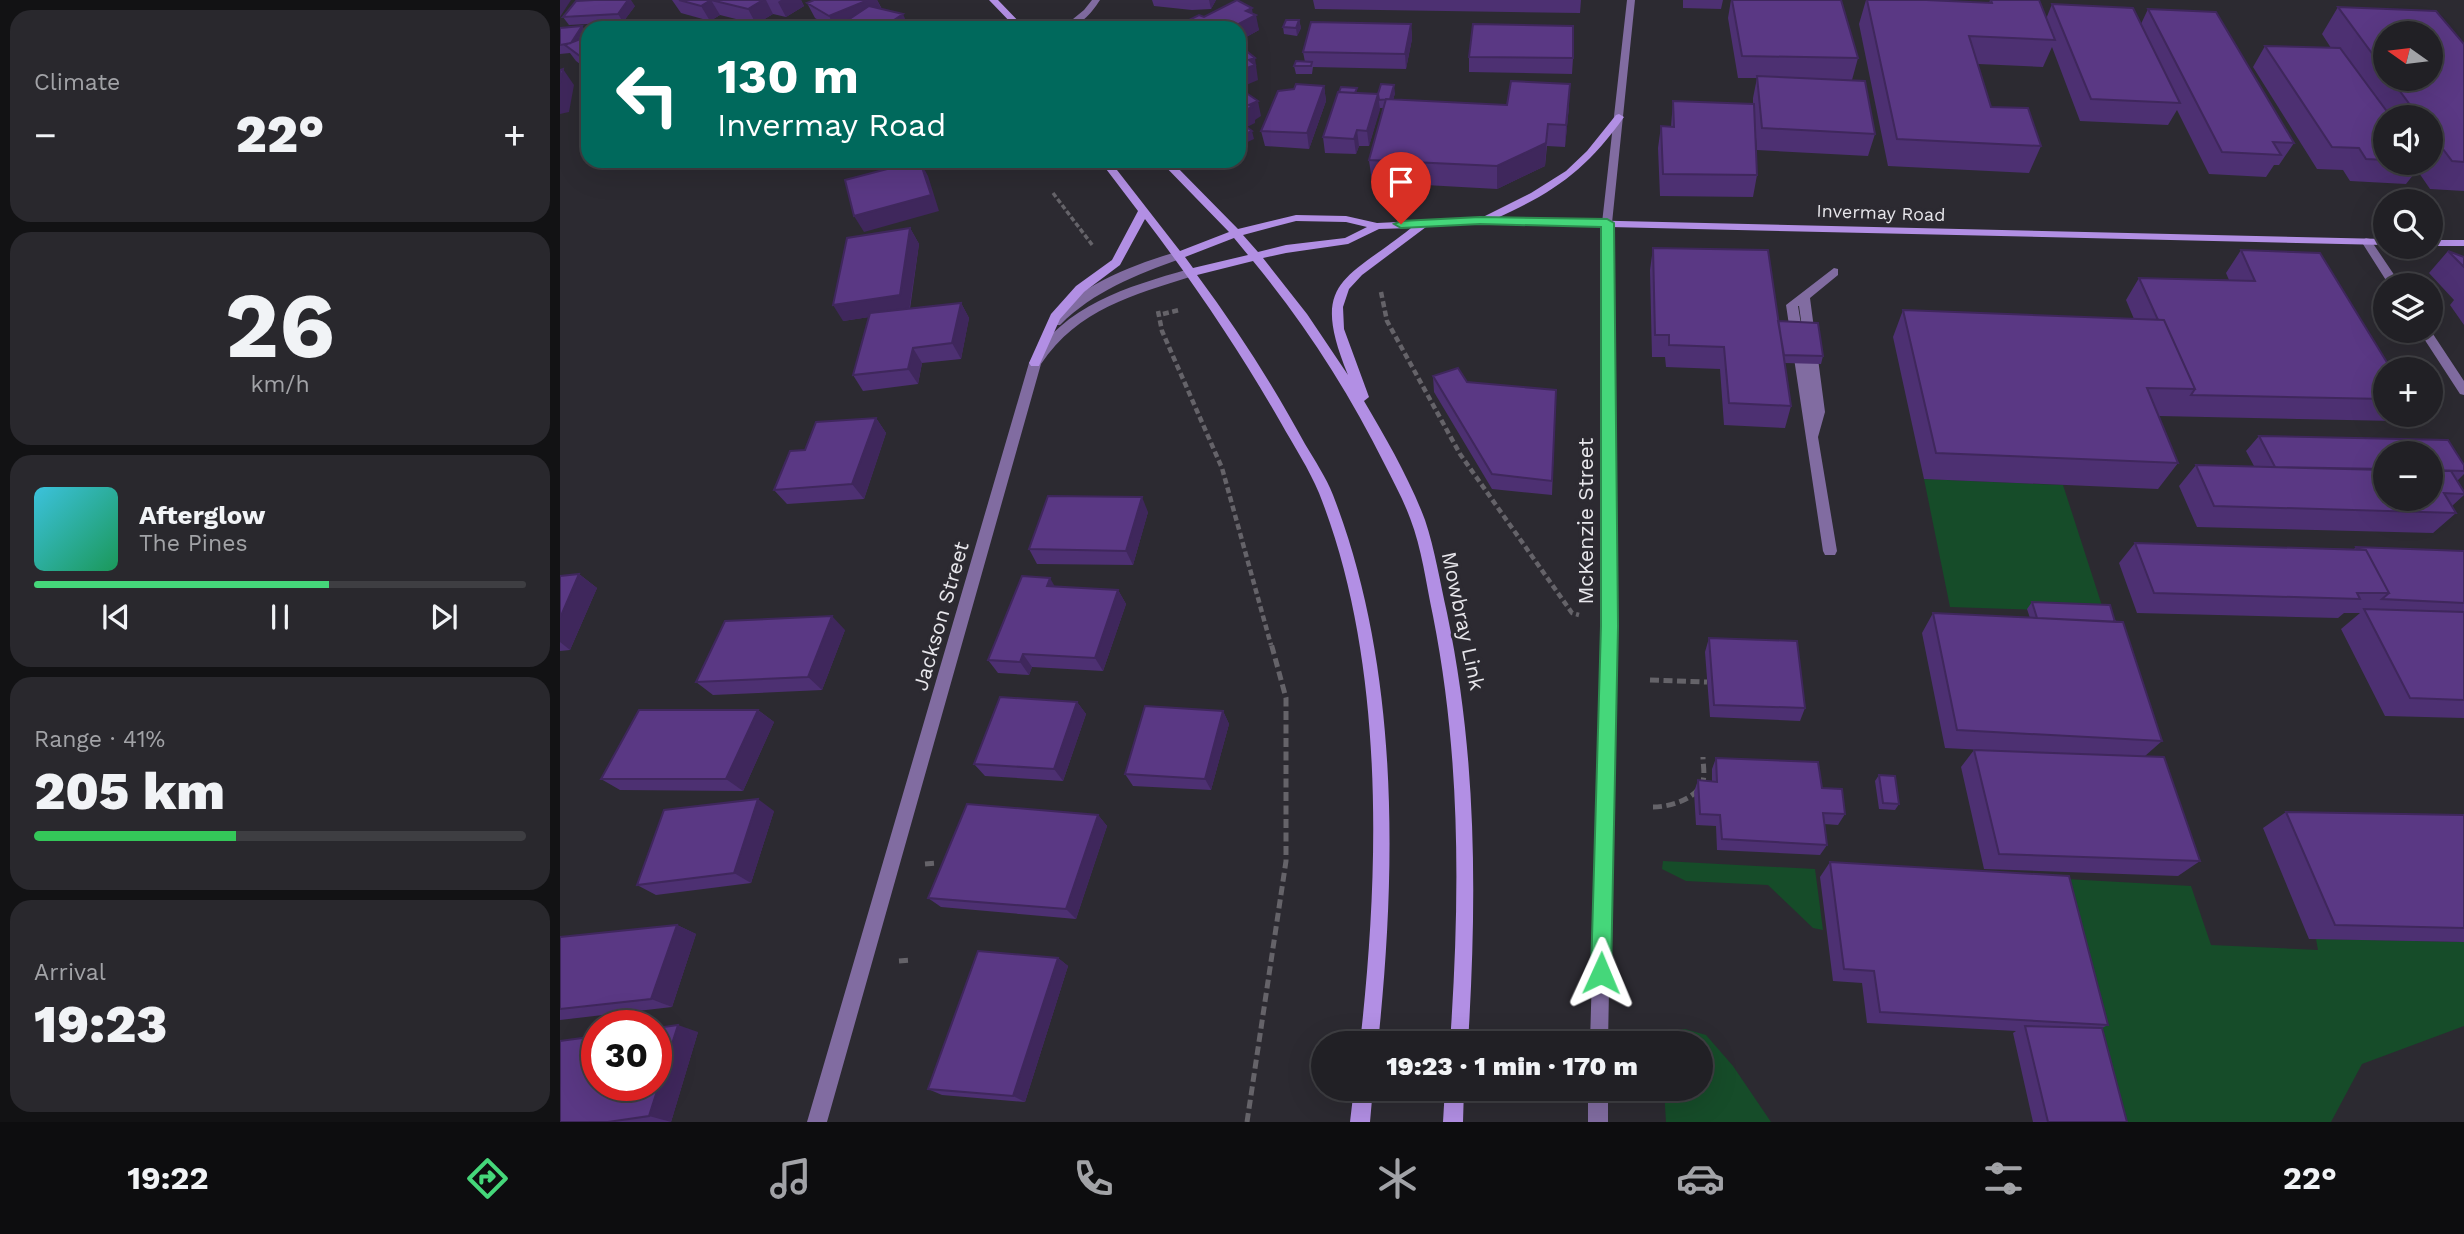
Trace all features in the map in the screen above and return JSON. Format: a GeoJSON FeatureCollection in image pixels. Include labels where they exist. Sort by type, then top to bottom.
{"type":"FeatureCollection","features":[{"type":"Feature","properties":{"kind":"main road"},"geometry":{"type":"LineString","coordinates":[[993,0],[1014,21]]}},
{"type":"Feature","properties":{"kind":"main road"},"geometry":{"type":"LineString","coordinates":[[1480,220],[1527,201],[1559,180],[1581,163],[1619,117]]}},
{"type":"Feature","properties":{"kind":"main road"},"geometry":{"type":"LineString","coordinates":[[1111,168],[1144,210],[1270,390],[1325,493],[1356,586],[1375,688],[1381,783],[1375,990],[1370,1031]]}},
{"type":"Feature","properties":{"kind":"main road"},"geometry":{"type":"LineString","coordinates":[[1173,168],[1236,233],[1254,256]]}},
{"type":"Feature","properties":{"kind":"main road"},"geometry":{"type":"LineString","coordinates":[[1035,363],[1061,309],[1122,255],[1144,210]]}},
{"type":"Feature","properties":{"kind":"main road","name":"Invermay Road"},"geometry":{"type":"LineString","coordinates":[[1176,256],[1236,233],[1296,218],[1346,219],[1377,226],[1480,220],[2373,241]]}},
{"type":"Feature","properties":{"kind":"main road"},"geometry":{"type":"LineString","coordinates":[[1375,428],[1339,329],[1337,308],[1343,289],[1359,270],[1424,223]]}},
{"type":"Feature","properties":{"kind":"main road","name":"Invermay Road"},"geometry":{"type":"LineString","coordinates":[[1254,256],[1348,241],[1377,226]]}},
{"type":"Feature","properties":{"kind":"main road"},"geometry":{"type":"LineString","coordinates":[[2443,243],[2464,243]]}},
{"type":"Feature","properties":{"kind":"main road","name":"Mowbray Link"},"geometry":{"type":"LineString","coordinates":[[1254,256],[1338,369],[1375,428],[1419,523],[1450,655],[1467,821],[1460,1031]]}},
{"type":"Feature","properties":{"kind":"main road","name":"Jackson Street"},"geometry":{"type":"LineString","coordinates":[[1189,273],[1254,256]]}},
{"type":"Feature","properties":{"kind":"main road"},"geometry":{"type":"LineString","coordinates":[[1360,1122],[1362,1101]]}},
{"type":"Feature","properties":{"kind":"main road"},"geometry":{"type":"LineString","coordinates":[[1452,1122],[1454,1101]]}},
{"type":"Feature","properties":{"kind":"street"},"geometry":{"type":"LineString","coordinates":[[1075,21],[1096,0]]}},
{"type":"Feature","properties":{"kind":"street","name":"McKenzie Street"},"geometry":{"type":"LineString","coordinates":[[1599,1031],[1609,626],[1607,223],[1631,0]]}},
{"type":"Feature","properties":{"kind":"street"},"geometry":{"type":"LineString","coordinates":[[2366,241],[2387,273]]}},
{"type":"Feature","properties":{"kind":"street"},"geometry":{"type":"LineString","coordinates":[[1044,341],[1063,314],[1088,296],[1127,275],[1176,256]]}},
{"type":"Feature","properties":{"kind":"street"},"geometry":{"type":"LineString","coordinates":[[1830,551],[1812,438],[1819,412],[1804,297],[1834,272]]}},
{"type":"Feature","properties":{"kind":"street","name":"Jackson Street"},"geometry":{"type":"LineString","coordinates":[[817,1122],[1035,363],[1051,340],[1087,310],[1122,295],[1189,273]]}},
{"type":"Feature","properties":{"kind":"street"},"geometry":{"type":"LineString","coordinates":[[2433,343],[2464,391]]}},
{"type":"Feature","properties":{"kind":"street"},"geometry":{"type":"LineString","coordinates":[[1598,1101],[1598,1122]]}},
{"type":"Feature","properties":{"kind":"path"},"geometry":{"type":"LineString","coordinates":[[1053,193],[1084,237],[1103,251]]}},
{"type":"Feature","properties":{"kind":"path"},"geometry":{"type":"LineString","coordinates":[[1380,280],[1381,301],[1387,321],[1460,454],[1483,489],[1572,612],[1609,626]]}},
{"type":"Feature","properties":{"kind":"path"},"geometry":{"type":"LineString","coordinates":[[1158,303],[1161,331],[1222,468],[1286,698],[1286,861],[1247,1122]]}},
{"type":"Feature","properties":{"kind":"path"},"geometry":{"type":"LineString","coordinates":[[1650,680],[1707,682]]}},
{"type":"Feature","properties":{"kind":"path"},"geometry":{"type":"LineString","coordinates":[[1653,807],[1675,805],[1700,786],[1704,778],[1703,757]]}},
{"type":"Feature","properties":{"kind":"green space"},"geometry":{"type":"Polygon","coordinates":[[[1924,479],[2063,485],[2104,612],[1950,607],[1924,479]]]}},
{"type":"Feature","properties":{"kind":"green space"},"geometry":{"type":"Polygon","coordinates":[[[1663,861],[1815,869],[1823,930],[1813,928],[1768,885],[1686,881],[1662,869],[1663,861]]]}},
{"type":"Feature","properties":{"kind":"green space"},"geometry":{"type":"Polygon","coordinates":[[[2048,878],[2191,886],[2211,945],[2318,950],[2316,939],[2464,942],[2464,1026],[2362,1064],[2331,1122],[2110,1122],[2048,878]]]}},
{"type":"Feature","properties":{"kind":"green space"},"geometry":{"type":"Polygon","coordinates":[[[1713,1043],[1733,1066],[1771,1122],[1666,1122],[1665,1101],[1713,1101],[1713,1043]]]}},
{"type":"Feature","properties":{"kind":"building"},"geometry":{"type":"Polygon","coordinates":[[[628,0],[618,14],[563,17],[576,1],[628,0]]]}},
{"type":"Feature","properties":{"kind":"building"},"geometry":{"type":"Polygon","coordinates":[[[679,0],[711,0],[701,6],[679,0]]]}},
{"type":"Feature","properties":{"kind":"building"},"geometry":{"type":"Polygon","coordinates":[[[711,0],[763,0],[748,9],[711,0]]]}},
{"type":"Feature","properties":{"kind":"building"},"geometry":{"type":"Polygon","coordinates":[[[814,0],[868,0],[829,16],[807,3],[814,0]]]}},
{"type":"Feature","properties":{"kind":"building"},"geometry":{"type":"Polygon","coordinates":[[[1237,0],[1252,8],[1246,11],[1256,15],[1244,21],[1187,21],[1199,15],[1204,17],[1237,0]]]}},
{"type":"Feature","properties":{"kind":"building"},"geometry":{"type":"Polygon","coordinates":[[[1732,0],[1841,0],[1858,58],[1742,56],[1732,0]]]}},
{"type":"Feature","properties":{"kind":"building"},"geometry":{"type":"Polygon","coordinates":[[[1867,0],[1992,3],[1991,0],[2039,0],[2055,40],[1969,36],[1991,107],[2028,108],[2041,146],[1897,139],[1867,0]]]}},
{"type":"Feature","properties":{"kind":"building"},"geometry":{"type":"Polygon","coordinates":[[[2052,4],[2133,8],[2180,103],[2091,99],[2052,4]]]}},
{"type":"Feature","properties":{"kind":"building"},"geometry":{"type":"Polygon","coordinates":[[[869,6],[903,14],[892,21],[846,21],[869,6]]]}},
{"type":"Feature","properties":{"kind":"building"},"geometry":{"type":"Polygon","coordinates":[[[2338,7],[2436,11],[2464,44],[2464,162],[2452,161],[2443,149],[2443,105],[2410,105],[2400,91],[2443,91],[2443,21],[2373,21],[2373,55],[2338,7]]]}},
{"type":"Feature","properties":{"kind":"building"},"geometry":{"type":"Polygon","coordinates":[[[2148,9],[2216,12],[2294,143],[2273,142],[2281,155],[2222,152],[2148,9]]]}},
{"type":"Feature","properties":{"kind":"building"},"geometry":{"type":"Polygon","coordinates":[[[1286,20],[1299,20],[1296,28],[1283,27],[1286,20]]]}},
{"type":"Feature","properties":{"kind":"building"},"geometry":{"type":"Polygon","coordinates":[[[1311,22],[1411,24],[1405,54],[1303,52],[1311,22]]]}},
{"type":"Feature","properties":{"kind":"building"},"geometry":{"type":"Polygon","coordinates":[[[1473,24],[1573,26],[1573,58],[1469,57],[1473,24]]]}},
{"type":"Feature","properties":{"kind":"building"},"geometry":{"type":"Polygon","coordinates":[[[581,26],[571,43],[560,45],[560,28],[581,26]]]}},
{"type":"Feature","properties":{"kind":"building"},"geometry":{"type":"Polygon","coordinates":[[[581,39],[581,57],[565,45],[581,39]]]}},
{"type":"Feature","properties":{"kind":"building"},"geometry":{"type":"Polygon","coordinates":[[[2265,46],[2340,48],[2382,105],[2373,105],[2373,159],[2366,159],[2359,148],[2332,147],[2265,46]]]}},
{"type":"Feature","properties":{"kind":"building"},"geometry":{"type":"Polygon","coordinates":[[[1246,51],[1255,58],[1249,60],[1255,65],[1246,68],[1246,51]]]}},
{"type":"Feature","properties":{"kind":"building"},"geometry":{"type":"Polygon","coordinates":[[[1296,61],[1312,62],[1311,66],[1294,66],[1296,61]]]}},
{"type":"Feature","properties":{"kind":"building"},"geometry":{"type":"Polygon","coordinates":[[[1757,76],[1865,81],[1875,134],[1762,128],[1757,76]]]}},
{"type":"Feature","properties":{"kind":"building"},"geometry":{"type":"Polygon","coordinates":[[[1511,81],[1570,84],[1566,125],[1548,124],[1546,143],[1497,166],[1369,160],[1386,99],[1507,105],[1511,81]]]}},
{"type":"Feature","properties":{"kind":"building"},"geometry":{"type":"Polygon","coordinates":[[[1296,84],[1324,86],[1307,133],[1261,131],[1278,91],[1294,89],[1296,84]]]}},
{"type":"Feature","properties":{"kind":"building"},"geometry":{"type":"Polygon","coordinates":[[[1381,84],[1394,85],[1390,99],[1379,100],[1381,84]]]}},
{"type":"Feature","properties":{"kind":"building"},"geometry":{"type":"Polygon","coordinates":[[[1341,87],[1357,88],[1355,93],[1339,92],[1341,87]]]}},
{"type":"Feature","properties":{"kind":"building"},"geometry":{"type":"Polygon","coordinates":[[[1338,92],[1378,94],[1367,131],[1357,130],[1354,139],[1323,137],[1338,92]]]}},
{"type":"Feature","properties":{"kind":"building"},"geometry":{"type":"Polygon","coordinates":[[[1246,93],[1258,101],[1249,105],[1252,107],[1246,110],[1246,93]]]}},
{"type":"Feature","properties":{"kind":"building"},"geometry":{"type":"Polygon","coordinates":[[[1673,101],[1754,104],[1757,175],[1663,174],[1661,126],[1674,127],[1673,101]]]}},
{"type":"Feature","properties":{"kind":"building"},"geometry":{"type":"Polygon","coordinates":[[[892,168],[922,168],[931,195],[854,216],[845,180],[892,168]]]}},
{"type":"Feature","properties":{"kind":"building"},"geometry":{"type":"Polygon","coordinates":[[[910,228],[900,295],[833,305],[847,238],[910,228]]]}},
{"type":"Feature","properties":{"kind":"building"},"geometry":{"type":"Polygon","coordinates":[[[1653,248],[1768,250],[1791,406],[1729,403],[1724,347],[1669,345],[1669,335],[1655,335],[1653,248]]]}},
{"type":"Feature","properties":{"kind":"building"},"geometry":{"type":"Polygon","coordinates":[[[2241,250],[2320,253],[2384,357],[2373,357],[2373,399],[2191,395],[2195,389],[2164,320],[2158,320],[2139,278],[2255,281],[2241,250]]]}},
{"type":"Feature","properties":{"kind":"building"},"geometry":{"type":"Polygon","coordinates":[[[2448,251],[2464,257],[2464,267],[2448,251]]]}},
{"type":"Feature","properties":{"kind":"building"},"geometry":{"type":"Polygon","coordinates":[[[961,303],[952,343],[913,348],[908,369],[853,375],[870,313],[961,303]]]}},
{"type":"Feature","properties":{"kind":"building"},"geometry":{"type":"Polygon","coordinates":[[[1903,310],[2164,320],[2195,389],[2147,388],[2178,463],[1936,453],[1903,310]]]}},
{"type":"Feature","properties":{"kind":"building"},"geometry":{"type":"Polygon","coordinates":[[[1778,321],[1818,323],[1823,356],[1784,355],[1778,321]]]}},
{"type":"Feature","properties":{"kind":"building"},"geometry":{"type":"Polygon","coordinates":[[[1458,368],[1467,382],[1556,390],[1552,481],[1492,474],[1433,376],[1458,368]]]}},
{"type":"Feature","properties":{"kind":"building"},"geometry":{"type":"Polygon","coordinates":[[[876,418],[852,484],[774,490],[790,451],[805,450],[816,422],[876,418]]]}},
{"type":"Feature","properties":{"kind":"building"},"geometry":{"type":"Polygon","coordinates":[[[2259,436],[2448,440],[2464,465],[2464,471],[2443,470],[2443,441],[2373,441],[2373,469],[2275,467],[2259,436]]]}},
{"type":"Feature","properties":{"kind":"building"},"geometry":{"type":"Polygon","coordinates":[[[2196,465],[2373,470],[2373,511],[2214,506],[2196,465]]]}},
{"type":"Feature","properties":{"kind":"building"},"geometry":{"type":"Polygon","coordinates":[[[2443,471],[2451,471],[2464,492],[2444,493],[2456,513],[2387,511],[2443,511],[2443,471]]]}},
{"type":"Feature","properties":{"kind":"building"},"geometry":{"type":"Polygon","coordinates":[[[1048,496],[1142,497],[1126,551],[1029,549],[1048,496]]]}},
{"type":"Feature","properties":{"kind":"building"},"geometry":{"type":"Polygon","coordinates":[[[2135,543],[2366,550],[2389,593],[2357,593],[2360,599],[2154,593],[2135,543]]]}},
{"type":"Feature","properties":{"kind":"building"},"geometry":{"type":"Polygon","coordinates":[[[2356,547],[2464,551],[2464,603],[2382,599],[2389,593],[2366,550],[2356,547]]]}},
{"type":"Feature","properties":{"kind":"building"},"geometry":{"type":"Polygon","coordinates":[[[579,574],[560,618],[560,576],[579,574]]]}},
{"type":"Feature","properties":{"kind":"building"},"geometry":{"type":"Polygon","coordinates":[[[1022,576],[1050,578],[1047,586],[1118,590],[1095,658],[1023,654],[1020,662],[988,660],[1022,576]]]}},
{"type":"Feature","properties":{"kind":"building"},"geometry":{"type":"Polygon","coordinates":[[[2032,602],[2110,605],[2115,622],[2037,618],[2032,602]]]}},
{"type":"Feature","properties":{"kind":"building"},"geometry":{"type":"Polygon","coordinates":[[[2364,609],[2464,612],[2464,700],[2410,698],[2364,609]]]}},
{"type":"Feature","properties":{"kind":"building"},"geometry":{"type":"Polygon","coordinates":[[[1933,613],[2123,622],[2162,741],[1957,730],[1933,613]]]}},
{"type":"Feature","properties":{"kind":"building"},"geometry":{"type":"Polygon","coordinates":[[[832,616],[808,677],[696,682],[725,621],[832,616]]]}},
{"type":"Feature","properties":{"kind":"building"},"geometry":{"type":"Polygon","coordinates":[[[1709,638],[1797,641],[1805,708],[1714,705],[1709,638]]]}},
{"type":"Feature","properties":{"kind":"building"},"geometry":{"type":"Polygon","coordinates":[[[1000,697],[1077,702],[1054,769],[974,764],[1000,697]]]}},
{"type":"Feature","properties":{"kind":"building"},"geometry":{"type":"Polygon","coordinates":[[[1145,706],[1223,711],[1205,779],[1125,774],[1145,706]]]}},
{"type":"Feature","properties":{"kind":"building"},"geometry":{"type":"Polygon","coordinates":[[[639,710],[758,710],[726,779],[601,779],[639,710]]]}},
{"type":"Feature","properties":{"kind":"building"},"geometry":{"type":"Polygon","coordinates":[[[1974,750],[2164,757],[2200,861],[1999,854],[1974,750]]]}},
{"type":"Feature","properties":{"kind":"building"},"geometry":{"type":"Polygon","coordinates":[[[1716,758],[1818,762],[1822,788],[1842,789],[1845,814],[1823,813],[1827,845],[1722,839],[1720,815],[1700,814],[1698,780],[1717,782],[1716,758]]]}},
{"type":"Feature","properties":{"kind":"building"},"geometry":{"type":"Polygon","coordinates":[[[1879,775],[1895,776],[1899,804],[1883,803],[1879,775]]]}},
{"type":"Feature","properties":{"kind":"building"},"geometry":{"type":"Polygon","coordinates":[[[758,799],[734,873],[637,885],[664,810],[758,799]]]}},
{"type":"Feature","properties":{"kind":"building"},"geometry":{"type":"Polygon","coordinates":[[[967,804],[1098,815],[1066,909],[928,898],[967,804]]]}},
{"type":"Feature","properties":{"kind":"building"},"geometry":{"type":"Polygon","coordinates":[[[2286,812],[2464,815],[2464,928],[2335,925],[2286,812]]]}},
{"type":"Feature","properties":{"kind":"building"},"geometry":{"type":"Polygon","coordinates":[[[1830,862],[2069,876],[2108,1025],[1880,1012],[1874,971],[1844,969],[1830,862]]]}},
{"type":"Feature","properties":{"kind":"building"},"geometry":{"type":"Polygon","coordinates":[[[677,925],[651,999],[560,1009],[560,937],[677,925]]]}},
{"type":"Feature","properties":{"kind":"building"},"geometry":{"type":"Polygon","coordinates":[[[978,951],[1058,958],[1013,1096],[928,1089],[978,951]]]}},
{"type":"Feature","properties":{"kind":"building"},"geometry":{"type":"Polygon","coordinates":[[[678,1025],[672,1044],[672,1026],[678,1025]]]}},
{"type":"Feature","properties":{"kind":"building"},"geometry":{"type":"Polygon","coordinates":[[[2025,1026],[2102,1028],[2127,1122],[2048,1122],[2025,1026]]]}},
{"type":"Feature","properties":{"kind":"building"},"geometry":{"type":"Polygon","coordinates":[[[581,1038],[581,1101],[654,1101],[649,1116],[608,1122],[560,1122],[560,1041],[581,1038]]]}},
{"type":"Feature","properties":{"kind":"route"},"geometry":{"type":"LineString","coordinates":[[1401,224],[1480,220],[1607,223],[1609,626],[1601,973]]}}]}
